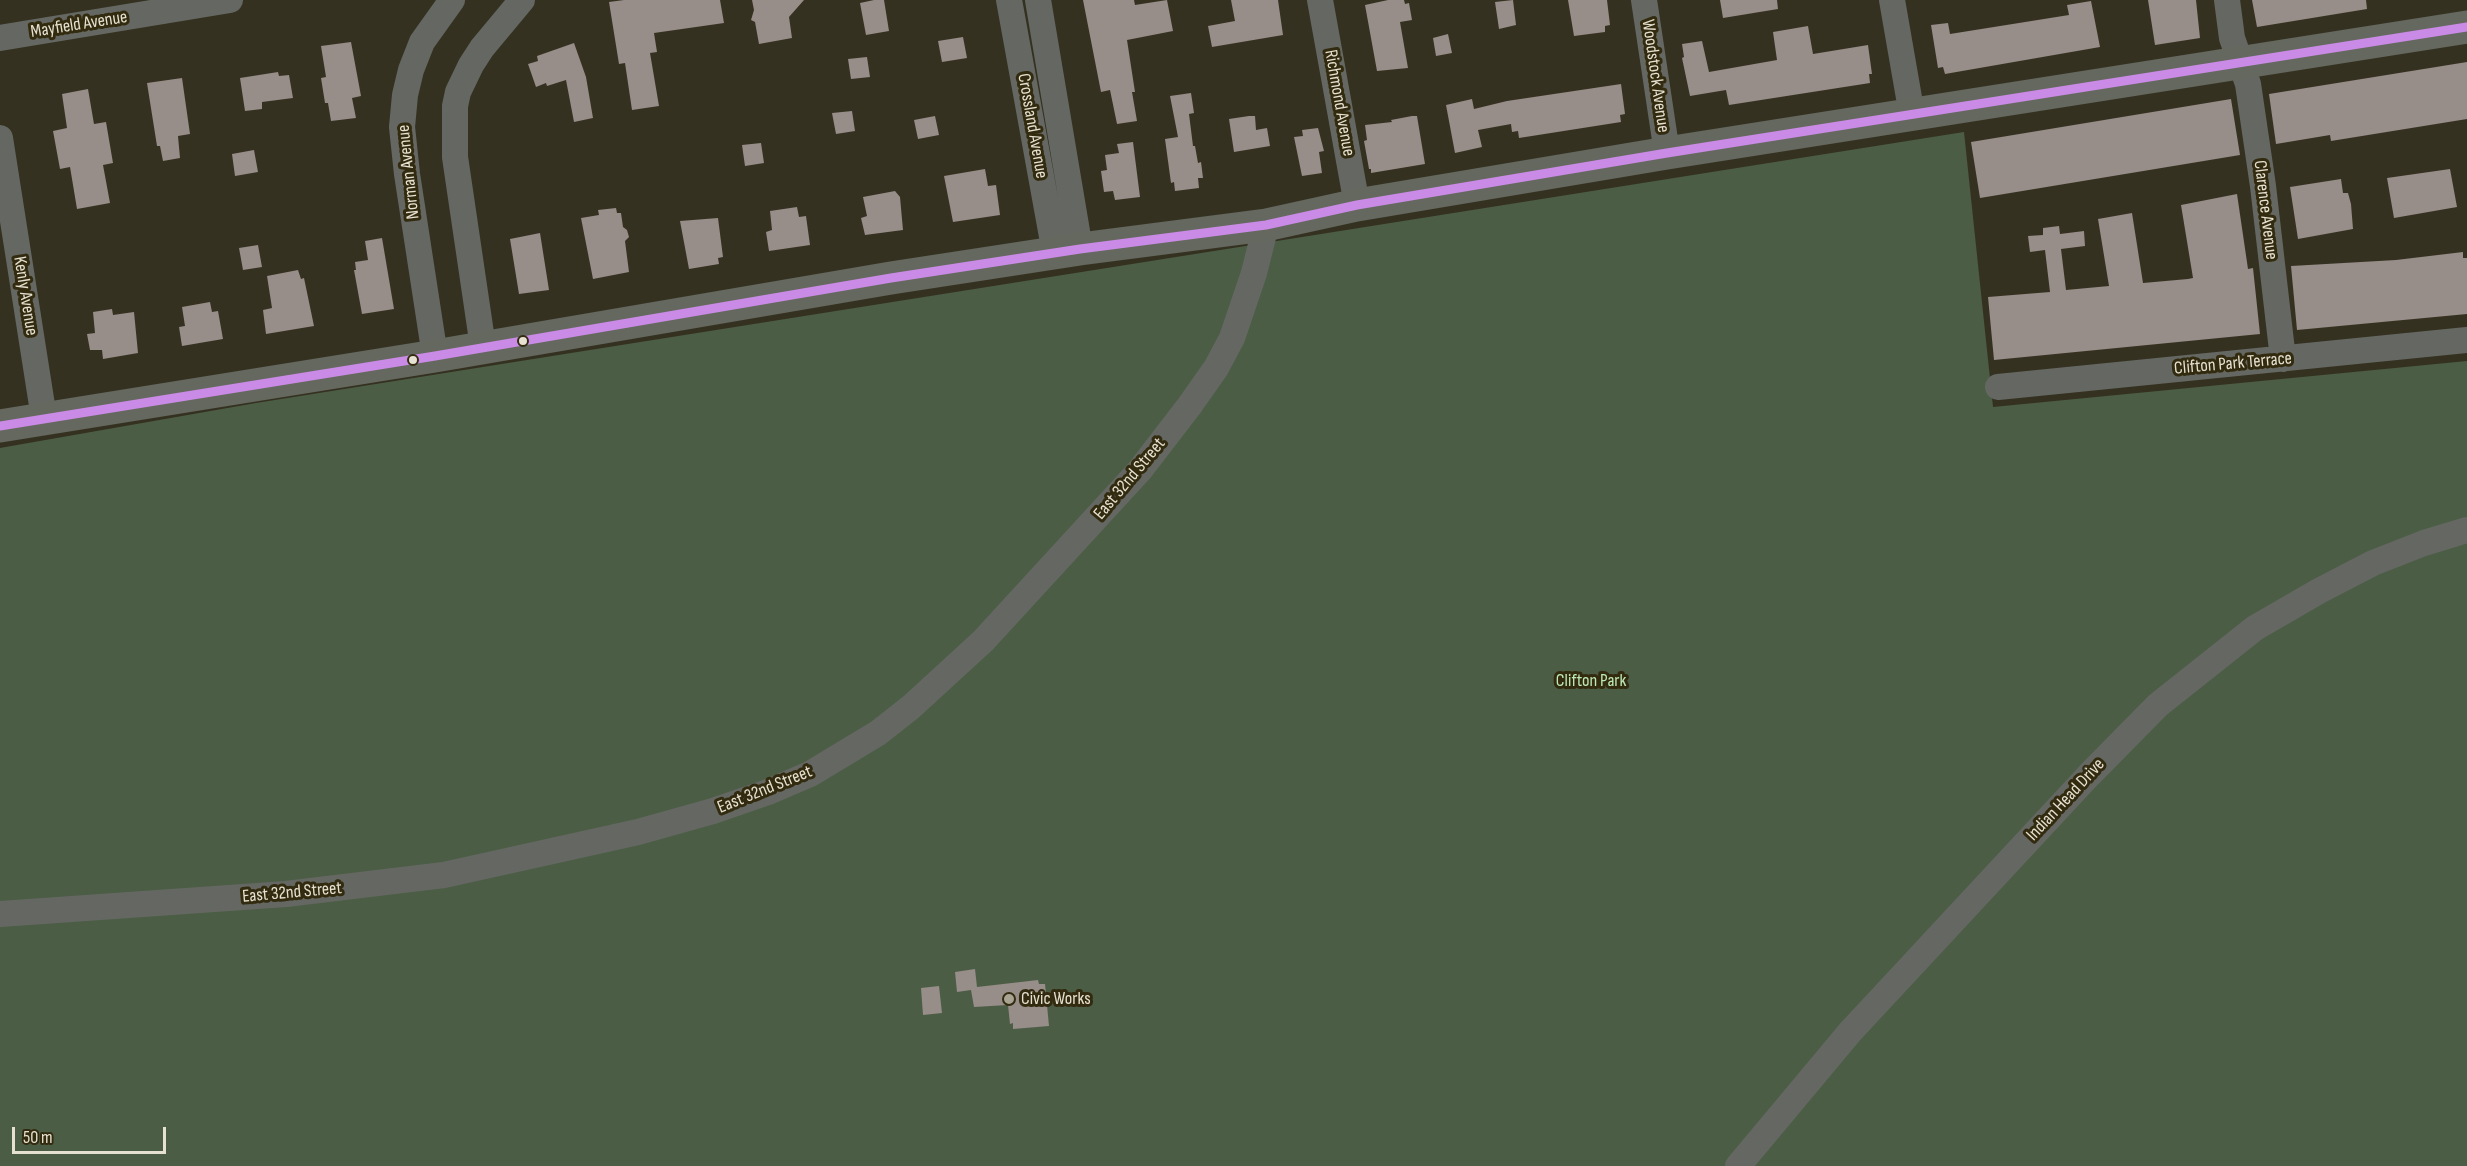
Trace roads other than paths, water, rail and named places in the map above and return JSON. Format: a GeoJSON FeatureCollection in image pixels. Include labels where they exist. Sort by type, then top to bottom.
{"type":"FeatureCollection","features":[{"type":"Feature","properties":{"kind":"main road"},"geometry":{"type":"LineString","coordinates":[[0,426],[1067,251],[1266,225],[1357,205],[1666,153],[2467,27]]}},
{"type":"Feature","properties":{"kind":"street","name":"Mayfield Avenue"},"geometry":{"type":"LineString","coordinates":[[0,38],[230,0]]}},
{"type":"Feature","properties":{"kind":"street","name":"Norman Avenue"},"geometry":{"type":"LineString","coordinates":[[435,356],[406,174],[402,127],[405,95],[418,51],[452,0]]}},
{"type":"Feature","properties":{"kind":"street"},"geometry":{"type":"LineString","coordinates":[[483,347],[455,157],[455,106],[458,92],[471,65],[482,48],[522,0]]}},
{"type":"Feature","properties":{"kind":"street","name":"Crossland Avenue"},"geometry":{"type":"LineString","coordinates":[[1009,0],[1067,251]]}},
{"type":"Feature","properties":{"kind":"street","name":"Crossland Avenue"},"geometry":{"type":"LineString","coordinates":[[1038,0],[1067,251]]}},
{"type":"Feature","properties":{"kind":"street","name":"Richmond Avenue"},"geometry":{"type":"LineString","coordinates":[[1320,0],[1357,205]]}},
{"type":"Feature","properties":{"kind":"street","name":"Woodstock Avenue"},"geometry":{"type":"LineString","coordinates":[[1644,0],[1666,153]]}},
{"type":"Feature","properties":{"kind":"street"},"geometry":{"type":"LineString","coordinates":[[1892,0],[1912,115]]}},
{"type":"Feature","properties":{"kind":"street","name":"Clarence Avenue"},"geometry":{"type":"LineString","coordinates":[[2227,0],[2232,38],[2248,84],[2263,186],[2283,359]]}},
{"type":"Feature","properties":{"kind":"street","name":"Kenly Avenue"},"geometry":{"type":"LineString","coordinates":[[0,138],[44,418]]}},
{"type":"Feature","properties":{"kind":"street","name":"East 32nd Street"},"geometry":{"type":"LineString","coordinates":[[0,914],[286,894],[444,875],[638,832],[724,808],[810,774],[878,733],[983,640],[1140,471],[1190,405],[1232,338],[1254,273],[1266,225]]}},
{"type":"Feature","properties":{"kind":"street","name":"Clifton Park Terrace"},"geometry":{"type":"LineString","coordinates":[[1998,387],[2467,340]]}},
{"type":"Feature","properties":{"kind":"street","name":"Indian Head Drive"},"geometry":{"type":"LineString","coordinates":[[1738,1166],[1850,1032],[2089,775],[2158,705],[2255,628],[2319,591],[2373,563],[2424,543],[2467,531]]}},
{"type":"Feature","properties":{"kind":"place","name":"Civic Works"},"geometry":{"type":"Point","coordinates":[1009,999]}},
{"type":"Feature","properties":{"kind":"park label","name":"Clifton Park"},"geometry":{"type":"Point","coordinates":[1591,681]}}]}
